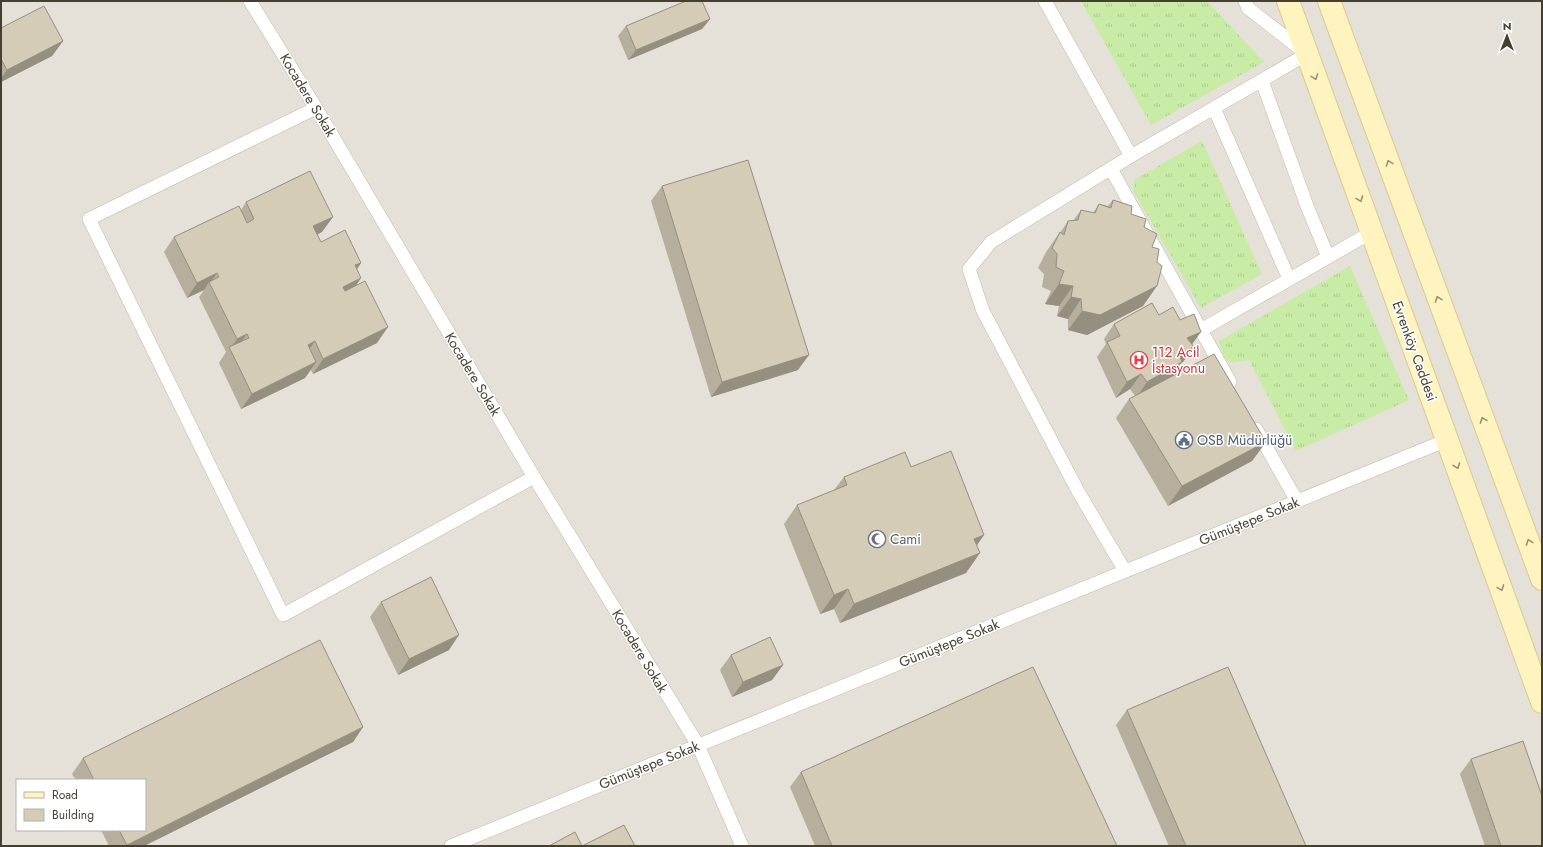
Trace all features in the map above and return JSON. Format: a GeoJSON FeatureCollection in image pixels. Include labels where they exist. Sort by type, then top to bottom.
{"type":"FeatureCollection","features":[{"type":"Feature","properties":{"kind":"main road","name":"Evrenköy Caddesi"},"geometry":{"type":"LineString","coordinates":[[1288,1],[1542,702]]}},
{"type":"Feature","properties":{"kind":"main road"},"geometry":{"type":"LineString","coordinates":[[1328,1],[1541,571]]}},
{"type":"Feature","properties":{"kind":"lane","name":"Kocadere Sokak"},"geometry":{"type":"LineString","coordinates":[[250,1],[316,108],[534,477],[698,745],[742,846]]}},
{"type":"Feature","properties":{"kind":"lane"},"geometry":{"type":"LineString","coordinates":[[1045,1],[1131,156]]}},
{"type":"Feature","properties":{"kind":"lane"},"geometry":{"type":"LineString","coordinates":[[1125,571],[1079,493],[987,318],[970,269],[991,242],[1131,156],[1307,54],[1248,8],[1245,1]]}},
{"type":"Feature","properties":{"kind":"lane"},"geometry":{"type":"LineString","coordinates":[[1262,80],[1328,257]]}},
{"type":"Feature","properties":{"kind":"lane"},"geometry":{"type":"LineString","coordinates":[[316,108],[89,219],[283,615],[534,477]]}},
{"type":"Feature","properties":{"kind":"lane"},"geometry":{"type":"LineString","coordinates":[[1214,108],[1289,279]]}},
{"type":"Feature","properties":{"kind":"lane"},"geometry":{"type":"LineString","coordinates":[[1111,169],[1235,391]]}},
{"type":"Feature","properties":{"kind":"lane"},"geometry":{"type":"LineString","coordinates":[[1201,330],[1372,232]]}},
{"type":"Feature","properties":{"kind":"lane"},"geometry":{"type":"LineString","coordinates":[[1251,419],[1297,501]]}},
{"type":"Feature","properties":{"kind":"lane","name":"Gümüştepe Sokak"},"geometry":{"type":"LineString","coordinates":[[451,846],[1447,440]]}},
{"type":"Feature","properties":{"kind":"shaded area"},"geometry":{"type":"Polygon","coordinates":[[[1,1],[1542,1],[1542,846],[1,846],[1,1]]]}},
{"type":"Feature","properties":{"kind":"green space"},"geometry":{"type":"Polygon","coordinates":[[[1081,1],[1207,1],[1264,62],[1151,125],[1081,1]]]}},
{"type":"Feature","properties":{"kind":"green space"},"geometry":{"type":"Polygon","coordinates":[[[1202,141],[1262,274],[1201,308],[1134,192],[1134,180],[1202,141]]]}},
{"type":"Feature","properties":{"kind":"green space"},"geometry":{"type":"Polygon","coordinates":[[[1350,266],[1409,400],[1296,451],[1249,360],[1231,363],[1224,357],[1219,341],[1350,266]]]}},
{"type":"Feature","properties":{"kind":"building"},"geometry":{"type":"Polygon","coordinates":[[[686,1],[702,1],[710,19],[636,50],[626,26],[686,1]]]}},
{"type":"Feature","properties":{"kind":"building"},"geometry":{"type":"Polygon","coordinates":[[[44,6],[63,41],[7,70],[1,59],[1,28],[44,6]]]}},
{"type":"Feature","properties":{"kind":"building"},"geometry":{"type":"Polygon","coordinates":[[[748,160],[809,355],[722,382],[662,186],[748,160]]]}},
{"type":"Feature","properties":{"kind":"building"},"geometry":{"type":"Polygon","coordinates":[[[310,171],[333,217],[313,226],[321,242],[345,230],[361,263],[355,265],[361,278],[343,287],[345,291],[365,281],[388,327],[323,359],[315,341],[308,345],[316,362],[252,394],[229,347],[249,338],[247,334],[237,339],[209,282],[219,277],[217,273],[197,283],[174,237],[239,206],[247,223],[254,219],[246,202],[310,171]]]}},
{"type":"Feature","properties":{"kind":"building"},"geometry":{"type":"Polygon","coordinates":[[[1113,200],[1132,206],[1131,214],[1146,219],[1144,227],[1157,234],[1152,247],[1159,249],[1157,262],[1162,266],[1157,286],[1100,315],[1082,311],[1081,299],[1071,297],[1073,286],[1059,284],[1064,271],[1056,267],[1057,254],[1052,248],[1060,232],[1064,235],[1068,221],[1078,220],[1081,210],[1095,213],[1099,204],[1111,208],[1113,200]]]}},
{"type":"Feature","properties":{"kind":"building","name":"112 Acil İstasyonu"},"geometry":{"type":"Polygon","coordinates":[[[1152,303],[1159,315],[1173,307],[1180,320],[1194,314],[1201,332],[1187,338],[1194,347],[1179,354],[1182,362],[1147,382],[1141,374],[1127,382],[1107,342],[1120,336],[1114,324],[1152,303]]]}},
{"type":"Feature","properties":{"kind":"building","name":"OSB Müdürlüğü"},"geometry":{"type":"Polygon","coordinates":[[[1214,354],[1266,442],[1182,486],[1129,399],[1214,354]]]}},
{"type":"Feature","properties":{"kind":"building","name":"Cami"},"geometry":{"type":"Polygon","coordinates":[[[951,451],[984,535],[974,539],[980,553],[854,604],[848,589],[834,595],[797,505],[847,485],[844,477],[905,452],[911,467],[951,451]]]}},
{"type":"Feature","properties":{"kind":"building"},"geometry":{"type":"Polygon","coordinates":[[[431,577],[459,635],[409,659],[381,602],[431,577]]]}},
{"type":"Feature","properties":{"kind":"building"},"geometry":{"type":"Polygon","coordinates":[[[770,637],[783,665],[743,682],[731,655],[770,637]]]}},
{"type":"Feature","properties":{"kind":"building"},"geometry":{"type":"Polygon","coordinates":[[[320,640],[363,727],[127,845],[120,831],[146,831],[146,779],[94,779],[83,758],[320,640]]]}},
{"type":"Feature","properties":{"kind":"building"},"geometry":{"type":"Polygon","coordinates":[[[1033,667],[1117,846],[832,846],[801,772],[1033,667]]]}},
{"type":"Feature","properties":{"kind":"building"},"geometry":{"type":"Polygon","coordinates":[[[1228,667],[1306,846],[1186,846],[1127,710],[1228,667]]]}},
{"type":"Feature","properties":{"kind":"building"},"geometry":{"type":"Polygon","coordinates":[[[1523,741],[1542,796],[1542,846],[1501,846],[1471,759],[1523,741]]]}},
{"type":"Feature","properties":{"kind":"building"},"geometry":{"type":"Polygon","coordinates":[[[624,825],[635,846],[582,846],[624,825]]]}},
{"type":"Feature","properties":{"kind":"building"},"geometry":{"type":"Polygon","coordinates":[[[575,832],[582,846],[549,846],[575,832]]]}},
{"type":"Feature","properties":{"kind":"place","name":"112 Acil İstasyonu"},"geometry":{"type":"Point","coordinates":[1139,360]}},
{"type":"Feature","properties":{"kind":"place","name":"OSB Müdürlüğü"},"geometry":{"type":"Point","coordinates":[1184,440]}},
{"type":"Feature","properties":{"kind":"place","name":"Cami"},"geometry":{"type":"Point","coordinates":[877,539]}}]}
